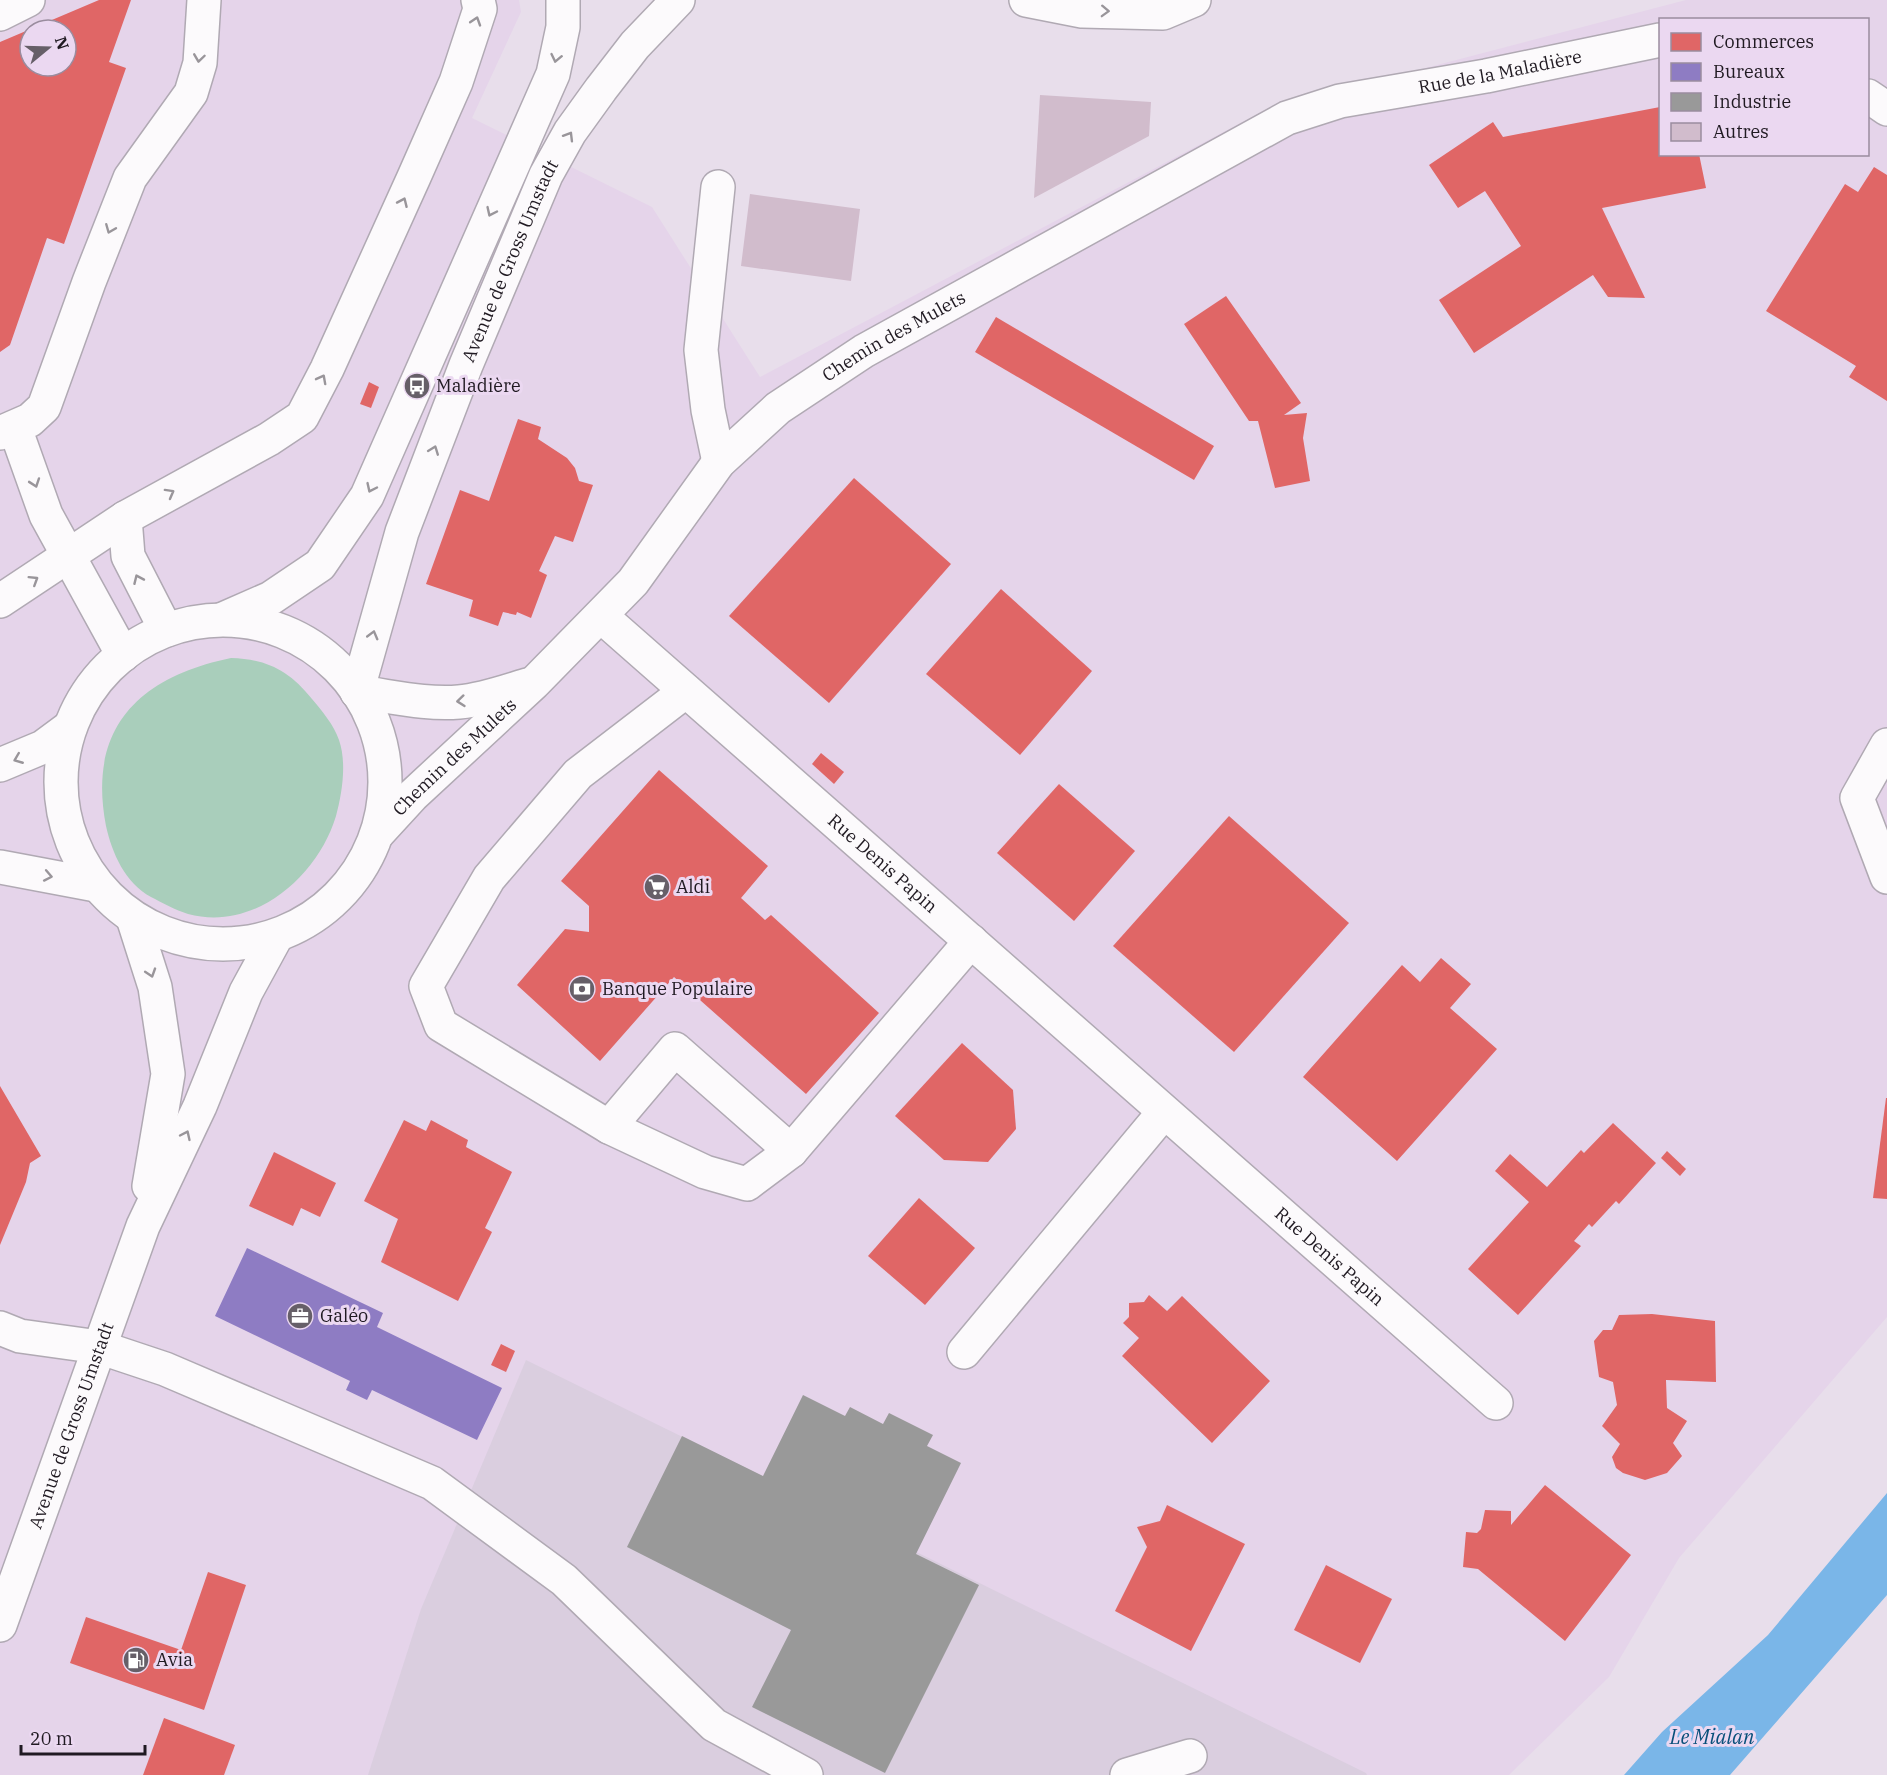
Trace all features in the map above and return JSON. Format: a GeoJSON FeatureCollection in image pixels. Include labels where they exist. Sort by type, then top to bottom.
{"type":"FeatureCollection","features":[{"type":"Feature","properties":{"kind":"street"},"geometry":{"type":"LineString","coordinates":[[0,14],[28,0]]}},
{"type":"Feature","properties":{"kind":"street"},"geometry":{"type":"LineString","coordinates":[[123,655],[68,559],[8,430],[30,420],[44,407],[89,282],[130,178],[191,93],[200,63],[204,0]]}},
{"type":"Feature","properties":{"kind":"street"},"geometry":{"type":"LineString","coordinates":[[0,602],[68,559],[125,518],[269,439],[302,417],[371,276],[456,82],[480,9],[478,0]]}},
{"type":"Feature","properties":{"kind":"street","name":"Avenue de Gross Umstadt"},"geometry":{"type":"LineString","coordinates":[[221,620],[271,598],[320,565],[368,496],[553,74],[563,27],[563,0]]}},
{"type":"Feature","properties":{"kind":"street","name":"Avenue de Gross Umstadt"},"geometry":{"type":"LineString","coordinates":[[357,692],[402,532],[466,365],[546,175],[570,132],[601,88],[635,45],[678,0]]}},
{"type":"Feature","properties":{"kind":"street"},"geometry":{"type":"LineString","coordinates":[[1026,0],[1082,10],[1163,13],[1194,0]]}},
{"type":"Feature","properties":{"kind":"street","name":"Rue de la Maladière"},"geometry":{"type":"LineString","coordinates":[[1340,101],[1486,76],[1659,40]]}},
{"type":"Feature","properties":{"kind":"street"},"geometry":{"type":"LineString","coordinates":[[1869,97],[1887,109]]}},
{"type":"Feature","properties":{"kind":"street","name":"Chemin des Mulets"},"geometry":{"type":"LineString","coordinates":[[378,833],[412,796],[534,683],[633,582],[719,462],[778,408],[864,351],[1287,118],[1340,101]]}},
{"type":"Feature","properties":{"kind":"street"},"geometry":{"type":"LineString","coordinates":[[718,187],[701,350],[708,410],[719,462]]}},
{"type":"Feature","properties":{"kind":"street"},"geometry":{"type":"LineString","coordinates":[[125,518],[128,556],[166,630]]}},
{"type":"Feature","properties":{"kind":"street","name":"Rue Denis Papin"},"geometry":{"type":"LineString","coordinates":[[600,616],[1496,1403]]}},
{"type":"Feature","properties":{"kind":"street"},"geometry":{"type":"LineString","coordinates":[[221,620],[261,624],[298,638],[331,661],[357,692],[379,736],[386,784],[378,833],[362,867],[339,897],[309,921],[276,937],[239,945],[202,944],[165,935],[133,918],[96,885],[70,836],[60,782],[70,727],[87,694],[110,665],[140,642],[166,630],[193,622],[221,620]]}},
{"type":"Feature","properties":{"kind":"street","name":"Chemin des Mulets"},"geometry":{"type":"LineString","coordinates":[[357,692],[428,701],[458,702],[492,696],[534,683]]}},
{"type":"Feature","properties":{"kind":"street"},"geometry":{"type":"LineString","coordinates":[[686,691],[578,774],[489,878],[426,986],[441,1025],[609,1127],[705,1172],[747,1184],[790,1151],[971,941]]}},
{"type":"Feature","properties":{"kind":"street"},"geometry":{"type":"LineString","coordinates":[[0,765],[43,747],[70,727]]}},
{"type":"Feature","properties":{"kind":"street"},"geometry":{"type":"LineString","coordinates":[[1887,745],[1857,798],[1887,877]]}},
{"type":"Feature","properties":{"kind":"street"},"geometry":{"type":"LineString","coordinates":[[0,867],[96,885]]}},
{"type":"Feature","properties":{"kind":"street","name":"Avenue de Gross Umstadt"},"geometry":{"type":"LineString","coordinates":[[133,918],[155,987],[168,1074],[142,1226]]}},
{"type":"Feature","properties":{"kind":"street","name":"Avenue de Gross Umstadt"},"geometry":{"type":"LineString","coordinates":[[0,1625],[142,1226],[200,1106],[246,992],[276,937]]}},
{"type":"Feature","properties":{"kind":"street"},"geometry":{"type":"LineString","coordinates":[[609,1127],[675,1049],[790,1151]]}},
{"type":"Feature","properties":{"kind":"street"},"geometry":{"type":"LineString","coordinates":[[964,1352],[1164,1112]]}},
{"type":"Feature","properties":{"kind":"street"},"geometry":{"type":"LineString","coordinates":[[0,1328],[20,1336],[99,1347],[165,1369],[432,1483],[564,1580],[714,1725],[806,1775]]}},
{"type":"Feature","properties":{"kind":"street"},"geometry":{"type":"LineString","coordinates":[[1126,1775],[1190,1756]]}},
{"type":"Feature","properties":{"kind":"shaded area"},"geometry":{"type":"Polygon","coordinates":[[[0,0],[519,0],[521,12],[472,118],[652,207],[760,377],[1265,110],[1686,0],[1887,0],[1887,1317],[1679,1558],[1609,1677],[1509,1775],[0,1775],[0,0]]]}},
{"type":"Feature","properties":{"kind":"shaded area"},"geometry":{"type":"Polygon","coordinates":[[[526,1360],[1367,1775],[368,1775],[421,1609],[526,1360]]]}},
{"type":"Feature","properties":{"kind":"green space"},"geometry":{"type":"Polygon","coordinates":[[[231,658],[266,664],[295,680],[327,718],[337,734],[343,758],[343,778],[336,816],[327,838],[315,859],[299,878],[260,907],[237,915],[213,917],[188,914],[178,910],[151,897],[134,884],[121,866],[112,847],[106,826],[102,791],[105,761],[113,735],[127,712],[146,694],[170,678],[231,658]]]}},
{"type":"Feature","properties":{"kind":"water","name":"Le Mialan"},"geometry":{"type":"Polygon","coordinates":[[[1887,1493],[1887,1595],[1730,1775],[1624,1775],[1662,1732],[1768,1635],[1887,1493]]]}},
{"type":"Feature","properties":{"kind":"building: Commerces"},"geometry":{"type":"Polygon","coordinates":[[[99,0],[131,0],[109,62],[126,68],[64,244],[47,238],[10,345],[0,352],[0,42],[18,34],[18,78],[78,78],[78,18],[57,18],[99,0]]]}},
{"type":"Feature","properties":{"kind":"building: Commerces"},"geometry":{"type":"Polygon","coordinates":[[[1659,107],[1659,156],[1699,156],[1706,188],[1602,208],[1645,298],[1608,297],[1593,275],[1474,353],[1439,300],[1521,246],[1485,191],[1458,208],[1429,165],[1493,122],[1503,137],[1659,107]]]}},
{"type":"Feature","properties":{"kind":"building: Commerces"},"geometry":{"type":"Polygon","coordinates":[[[1874,167],[1887,175],[1887,401],[1849,377],[1856,366],[1766,311],[1845,184],[1858,192],[1874,167]]]}},
{"type":"Feature","properties":{"kind":"building: Commerces"},"geometry":{"type":"Polygon","coordinates":[[[1226,296],[1301,403],[1284,415],[1307,413],[1303,438],[1310,481],[1275,488],[1258,421],[1249,421],[1184,324],[1226,296]]]}},
{"type":"Feature","properties":{"kind":"building: Commerces"},"geometry":{"type":"Polygon","coordinates":[[[996,317],[1214,446],[1194,480],[975,352],[996,317]]]}},
{"type":"Feature","properties":{"kind":"building: Commerces"},"geometry":{"type":"Polygon","coordinates":[[[369,382],[379,387],[371,408],[360,404],[369,382]]]}},
{"type":"Feature","properties":{"kind":"building: Commerces"},"geometry":{"type":"Polygon","coordinates":[[[518,419],[541,427],[538,439],[567,458],[575,468],[579,481],[593,485],[573,542],[555,536],[539,571],[547,575],[531,618],[517,612],[516,615],[503,612],[498,626],[469,616],[473,600],[426,584],[460,490],[489,501],[518,419]]]}},
{"type":"Feature","properties":{"kind":"building: Commerces"},"geometry":{"type":"Polygon","coordinates":[[[854,478],[951,564],[829,703],[729,616],[854,478]]]}},
{"type":"Feature","properties":{"kind":"building: Commerces"},"geometry":{"type":"Polygon","coordinates":[[[1001,589],[1092,671],[1020,755],[926,674],[1001,589]]]}},
{"type":"Feature","properties":{"kind":"building: Commerces"},"geometry":{"type":"Polygon","coordinates":[[[821,753],[844,772],[834,784],[812,764],[821,753]]]}},
{"type":"Feature","properties":{"kind":"building: Commerces"},"geometry":{"type":"Polygon","coordinates":[[[659,770],[768,866],[741,898],[765,920],[771,915],[879,1013],[806,1094],[674,977],[600,1061],[517,985],[565,929],[589,932],[589,906],[561,881],[659,770]]]}},
{"type":"Feature","properties":{"kind":"building: Commerces"},"geometry":{"type":"Polygon","coordinates":[[[1059,784],[1135,851],[1074,921],[997,853],[1059,784]]]}},
{"type":"Feature","properties":{"kind":"building: Commerces"},"geometry":{"type":"Polygon","coordinates":[[[1229,816],[1349,923],[1234,1052],[1113,946],[1229,816]]]}},
{"type":"Feature","properties":{"kind":"building: Commerces"},"geometry":{"type":"Polygon","coordinates":[[[1441,958],[1471,984],[1450,1008],[1497,1049],[1397,1161],[1303,1077],[1402,965],[1420,982],[1441,958]]]}},
{"type":"Feature","properties":{"kind":"building: Commerces"},"geometry":{"type":"Polygon","coordinates":[[[962,1043],[1013,1090],[1016,1129],[988,1162],[944,1160],[895,1116],[962,1043]]]}},
{"type":"Feature","properties":{"kind":"building: Commerces"},"geometry":{"type":"Polygon","coordinates":[[[0,1086],[41,1156],[30,1163],[26,1182],[0,1245],[0,1086]]]}},
{"type":"Feature","properties":{"kind":"building: Commerces"},"geometry":{"type":"Polygon","coordinates":[[[1887,1098],[1887,1199],[1873,1198],[1887,1098]]]}},
{"type":"Feature","properties":{"kind":"building: Commerces"},"geometry":{"type":"Polygon","coordinates":[[[404,1120],[426,1131],[431,1120],[468,1140],[466,1147],[512,1172],[485,1228],[492,1232],[458,1301],[381,1262],[398,1219],[364,1201],[404,1120]]]}},
{"type":"Feature","properties":{"kind":"building: Commerces"},"geometry":{"type":"Polygon","coordinates":[[[1613,1123],[1656,1163],[1619,1204],[1616,1201],[1592,1227],[1589,1224],[1574,1241],[1581,1246],[1518,1315],[1468,1269],[1529,1202],[1495,1171],[1510,1154],[1547,1187],[1581,1150],[1584,1153],[1613,1123]]]}},
{"type":"Feature","properties":{"kind":"building: Commerces"},"geometry":{"type":"Polygon","coordinates":[[[1667,1151],[1686,1169],[1680,1176],[1661,1158],[1667,1151]]]}},
{"type":"Feature","properties":{"kind":"building: Commerces"},"geometry":{"type":"Polygon","coordinates":[[[274,1152],[336,1183],[320,1217],[301,1208],[293,1226],[249,1206],[274,1152]]]}},
{"type":"Feature","properties":{"kind":"building: Commerces"},"geometry":{"type":"Polygon","coordinates":[[[919,1198],[975,1248],[925,1305],[868,1256],[919,1198]]]}},
{"type":"Feature","properties":{"kind":"building: Commerces"},"geometry":{"type":"Polygon","coordinates":[[[1149,1295],[1167,1311],[1182,1296],[1270,1381],[1212,1443],[1122,1356],[1139,1338],[1123,1323],[1129,1317],[1129,1303],[1144,1302],[1149,1295]]]}},
{"type":"Feature","properties":{"kind":"building: Commerces"},"geometry":{"type":"Polygon","coordinates":[[[1652,1314],[1715,1321],[1716,1382],[1666,1380],[1667,1408],[1687,1421],[1673,1443],[1682,1456],[1667,1473],[1645,1480],[1623,1473],[1616,1468],[1612,1457],[1620,1444],[1602,1426],[1617,1405],[1613,1382],[1599,1377],[1594,1341],[1603,1330],[1612,1330],[1619,1315],[1652,1314]]]}},
{"type":"Feature","properties":{"kind":"building: Commerces"},"geometry":{"type":"Polygon","coordinates":[[[501,1344],[515,1351],[506,1372],[491,1365],[501,1344]]]}},
{"type":"Feature","properties":{"kind":"building: Commerces"},"geometry":{"type":"Polygon","coordinates":[[[1545,1485],[1631,1555],[1565,1641],[1478,1569],[1463,1567],[1466,1532],[1477,1533],[1481,1529],[1485,1510],[1511,1511],[1511,1525],[1545,1485]]]}},
{"type":"Feature","properties":{"kind":"building: Commerces"},"geometry":{"type":"Polygon","coordinates":[[[1167,1505],[1245,1544],[1191,1651],[1115,1611],[1147,1547],[1137,1527],[1160,1521],[1167,1505]]]}},
{"type":"Feature","properties":{"kind":"building: Commerces"},"geometry":{"type":"Polygon","coordinates":[[[1326,1565],[1392,1599],[1360,1663],[1294,1630],[1326,1565]]]}},
{"type":"Feature","properties":{"kind":"building: Commerces"},"geometry":{"type":"Polygon","coordinates":[[[208,1572],[246,1585],[204,1710],[70,1663],[86,1617],[181,1650],[208,1572]]]}},
{"type":"Feature","properties":{"kind":"building: Commerces"},"geometry":{"type":"Polygon","coordinates":[[[164,1718],[235,1745],[224,1775],[143,1775],[164,1718]]]}},
{"type":"Feature","properties":{"kind":"building: Bureaux"},"geometry":{"type":"Polygon","coordinates":[[[247,1248],[383,1313],[377,1327],[502,1388],[477,1440],[372,1390],[367,1400],[346,1390],[350,1381],[215,1316],[247,1248]]]}},
{"type":"Feature","properties":{"kind":"building: Industrie"},"geometry":{"type":"Polygon","coordinates":[[[803,1395],[845,1416],[850,1407],[883,1424],[889,1413],[933,1435],[927,1446],[961,1463],[916,1554],[979,1585],[885,1773],[752,1707],[791,1630],[627,1547],[682,1436],[763,1476],[803,1395]]]}},
{"type":"Feature","properties":{"kind":"building: Autres"},"geometry":{"type":"Polygon","coordinates":[[[1040,95],[1151,102],[1149,136],[1034,198],[1040,95]]]}},
{"type":"Feature","properties":{"kind":"building: Autres"},"geometry":{"type":"Polygon","coordinates":[[[750,194],[860,209],[851,281],[741,266],[750,194]]]}},
{"type":"Feature","properties":{"kind":"place","name":"Maladière"},"geometry":{"type":"Point","coordinates":[417,386]}},
{"type":"Feature","properties":{"kind":"place","name":"Aldi"},"geometry":{"type":"Point","coordinates":[657,887]}},
{"type":"Feature","properties":{"kind":"place","name":"Banque Populaire"},"geometry":{"type":"Point","coordinates":[582,989]}},
{"type":"Feature","properties":{"kind":"place","name":"Galéo"},"geometry":{"type":"Point","coordinates":[300,1316]}},
{"type":"Feature","properties":{"kind":"place","name":"Avia"},"geometry":{"type":"Point","coordinates":[136,1660]}}]}
